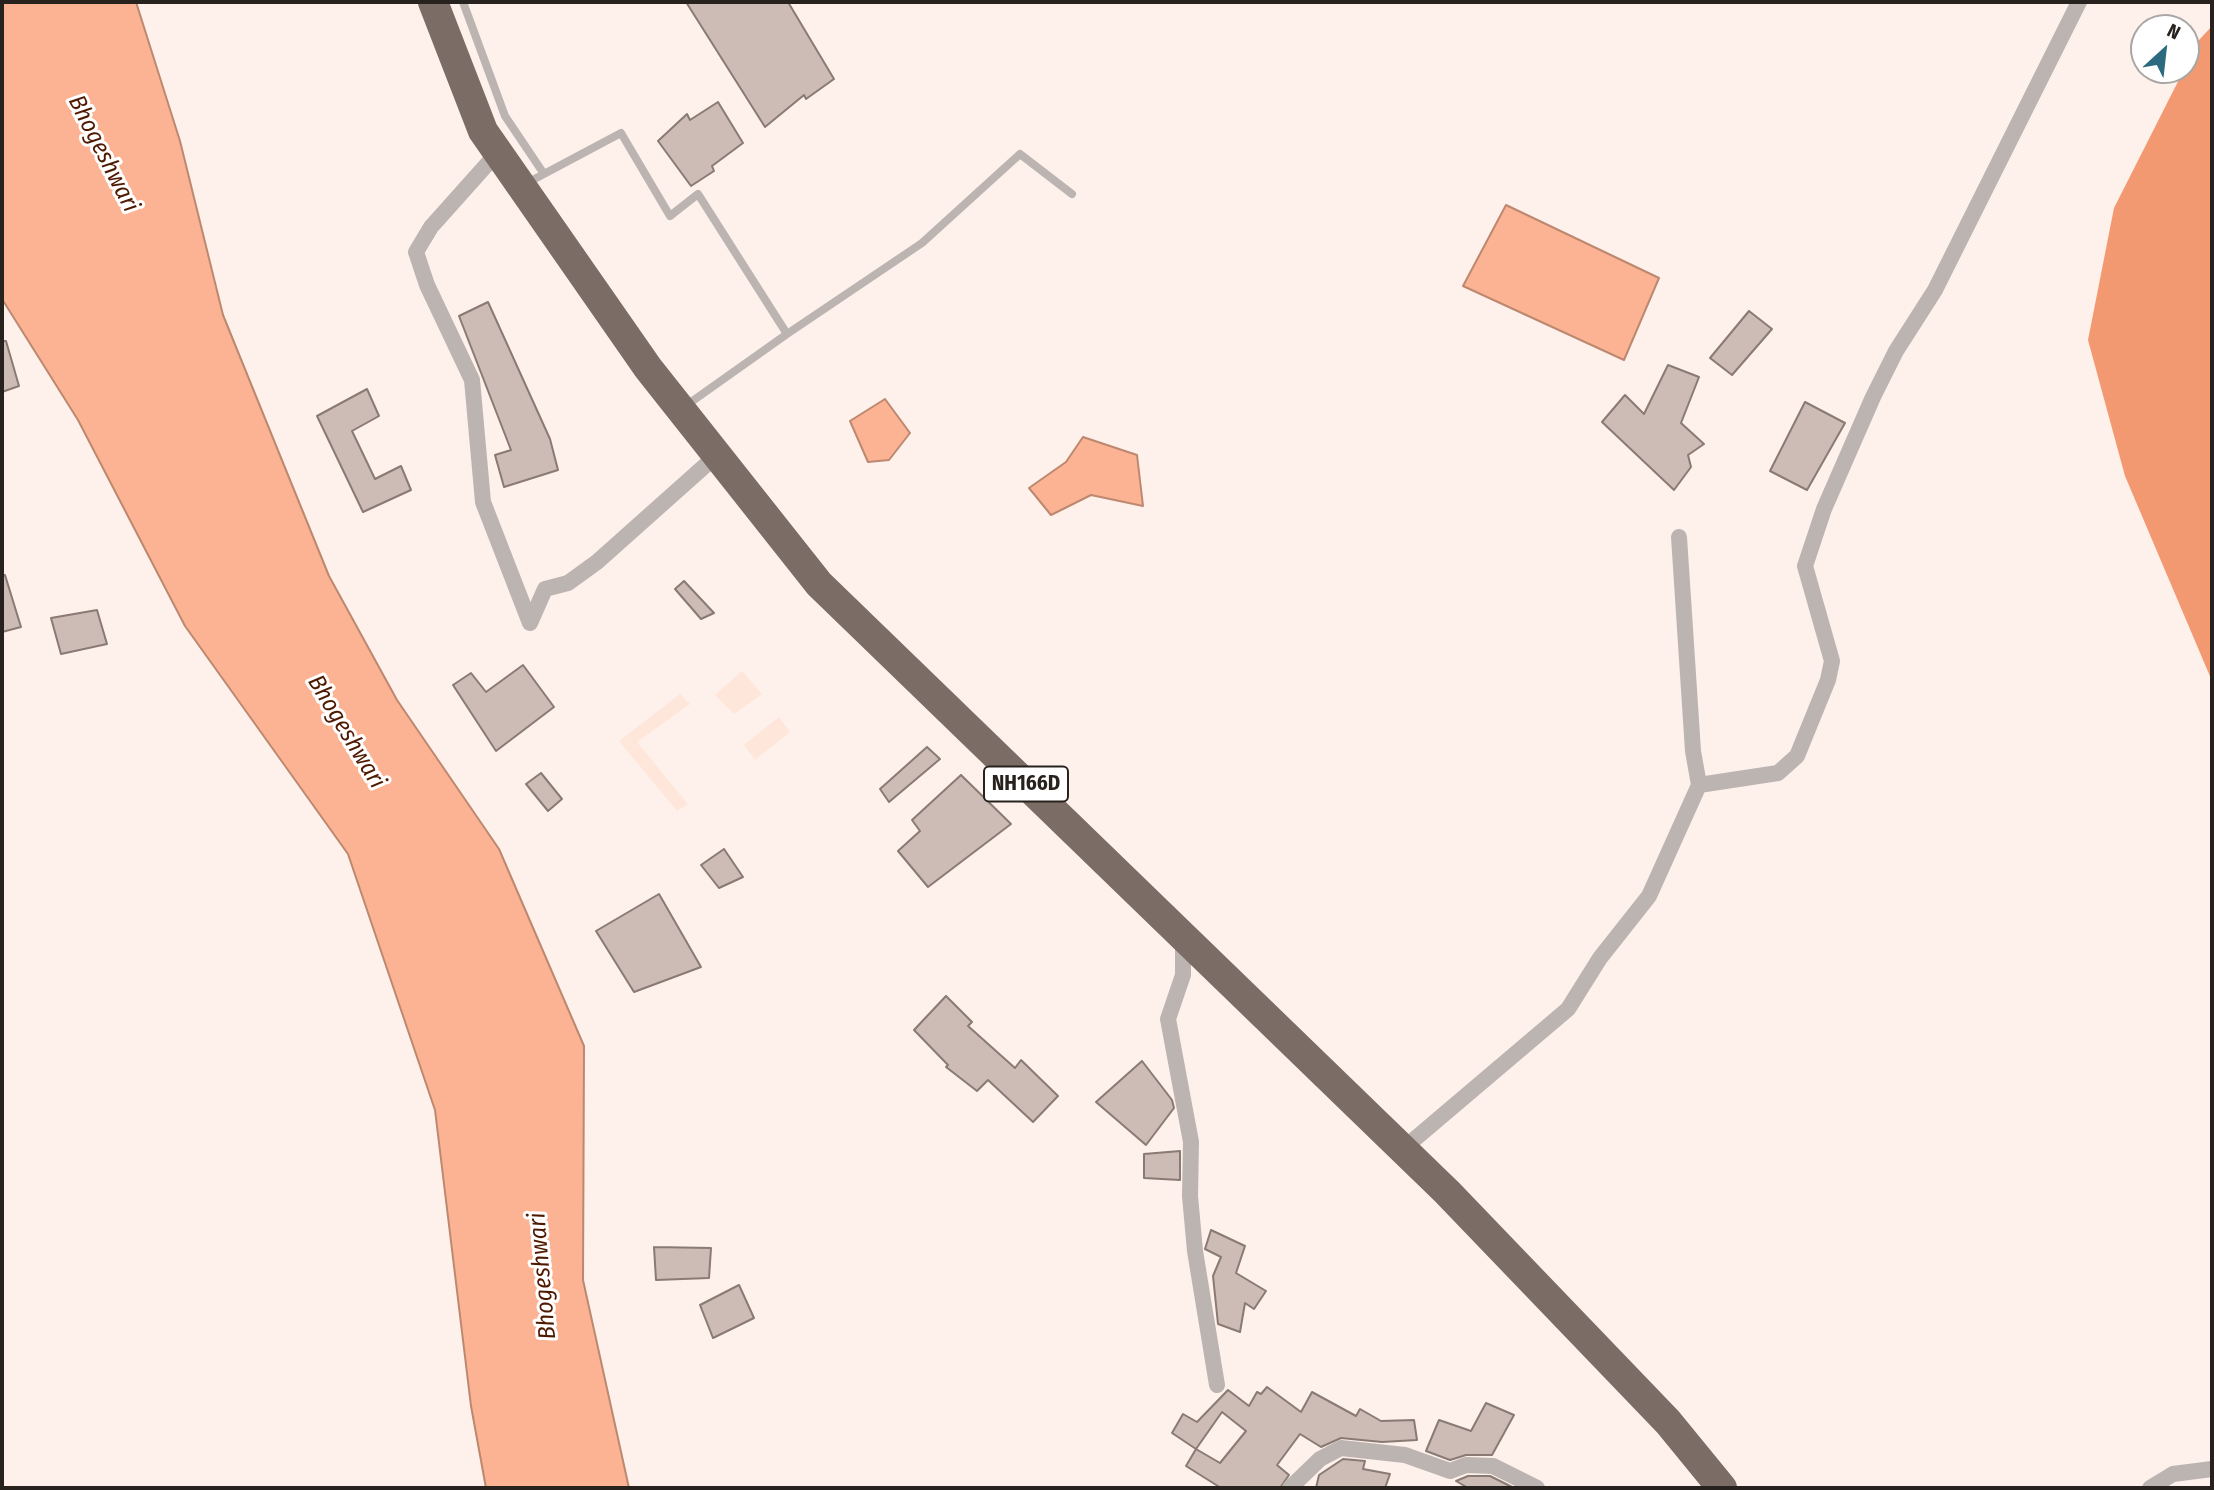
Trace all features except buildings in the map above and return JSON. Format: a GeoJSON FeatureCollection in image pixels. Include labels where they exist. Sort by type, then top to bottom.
{"type":"FeatureCollection","features":[{"type":"Feature","properties":{"kind":"highway","name":"NH166D"},"geometry":{"type":"LineString","coordinates":[[433,2],[483,131],[498,152],[533,180],[648,369],[819,584],[1403,1149],[1668,1422],[1720,1487]]}},
{"type":"Feature","properties":{"kind":"street"},"geometry":{"type":"LineString","coordinates":[[1699,785],[1778,773],[1797,755],[1828,680],[1832,661],[1805,566],[1824,509],[1872,397],[1896,351],[1935,290],[2076,3]]}},
{"type":"Feature","properties":{"kind":"street"},"geometry":{"type":"LineString","coordinates":[[498,152],[431,227],[416,252],[427,285],[472,380],[483,502],[530,622],[545,589],[568,583],[597,562],[717,455]]}},
{"type":"Feature","properties":{"kind":"street"},"geometry":{"type":"LineString","coordinates":[[1403,1149],[1567,1009],[1600,958],[1649,896],[1699,785],[1693,751],[1679,537]]}},
{"type":"Feature","properties":{"kind":"street"},"geometry":{"type":"LineString","coordinates":[[1183,936],[1183,975],[1168,1019],[1191,1142],[1190,1196],[1195,1251],[1208,1311],[1217,1385]]}},
{"type":"Feature","properties":{"kind":"street"},"geometry":{"type":"LineString","coordinates":[[1290,1488],[1320,1459],[1342,1448],[1405,1455],[1450,1471],[1466,1465],[1493,1466],[1533,1487]]}},
{"type":"Feature","properties":{"kind":"street"},"geometry":{"type":"LineString","coordinates":[[2150,1488],[2173,1474],[2212,1469]]}},
{"type":"Feature","properties":{"kind":"lane"},"geometry":{"type":"LineString","coordinates":[[463,2],[505,116],[533,180],[621,133],[670,216],[698,194],[787,334]]}},
{"type":"Feature","properties":{"kind":"lane"},"geometry":{"type":"LineString","coordinates":[[681,409],[922,243],[1020,154],[1072,194]]}},
{"type":"Feature","properties":{"kind":"shaded area"},"geometry":{"type":"Polygon","coordinates":[[[2212,26],[2212,681],[2125,476],[2088,340],[2114,208],[2177,84],[2200,84],[2200,39],[2212,26]]]}},
{"type":"Feature","properties":{"kind":"shaded area"},"geometry":{"type":"Polygon","coordinates":[[[742,671],[762,694],[734,714],[715,695],[742,671]]]}},
{"type":"Feature","properties":{"kind":"shaded area"},"geometry":{"type":"Polygon","coordinates":[[[680,694],[690,704],[637,742],[688,804],[677,811],[619,741],[680,694]]]}},
{"type":"Feature","properties":{"kind":"shaded area"},"geometry":{"type":"Polygon","coordinates":[[[779,717],[790,732],[755,760],[744,745],[779,717]]]}},
{"type":"Feature","properties":{"kind":"water","name":"Bhogeshwari"},"geometry":{"type":"Polygon","coordinates":[[[2,2],[136,2],[180,141],[223,315],[329,576],[397,700],[499,849],[584,1046],[583,1280],[629,1488],[486,1488],[471,1406],[435,1110],[348,854],[185,626],[78,420],[2,299],[2,2]]]}},
{"type":"Feature","properties":{"kind":"water"},"geometry":{"type":"Polygon","coordinates":[[[1506,205],[1659,278],[1624,360],[1463,286],[1506,205]]]}},
{"type":"Feature","properties":{"kind":"water"},"geometry":{"type":"Polygon","coordinates":[[[885,399],[910,433],[889,460],[868,462],[850,421],[885,399]]]}},
{"type":"Feature","properties":{"kind":"water"},"geometry":{"type":"Polygon","coordinates":[[[1083,437],[1137,455],[1143,506],[1091,495],[1051,515],[1029,488],[1066,462],[1083,437]]]}}]}
